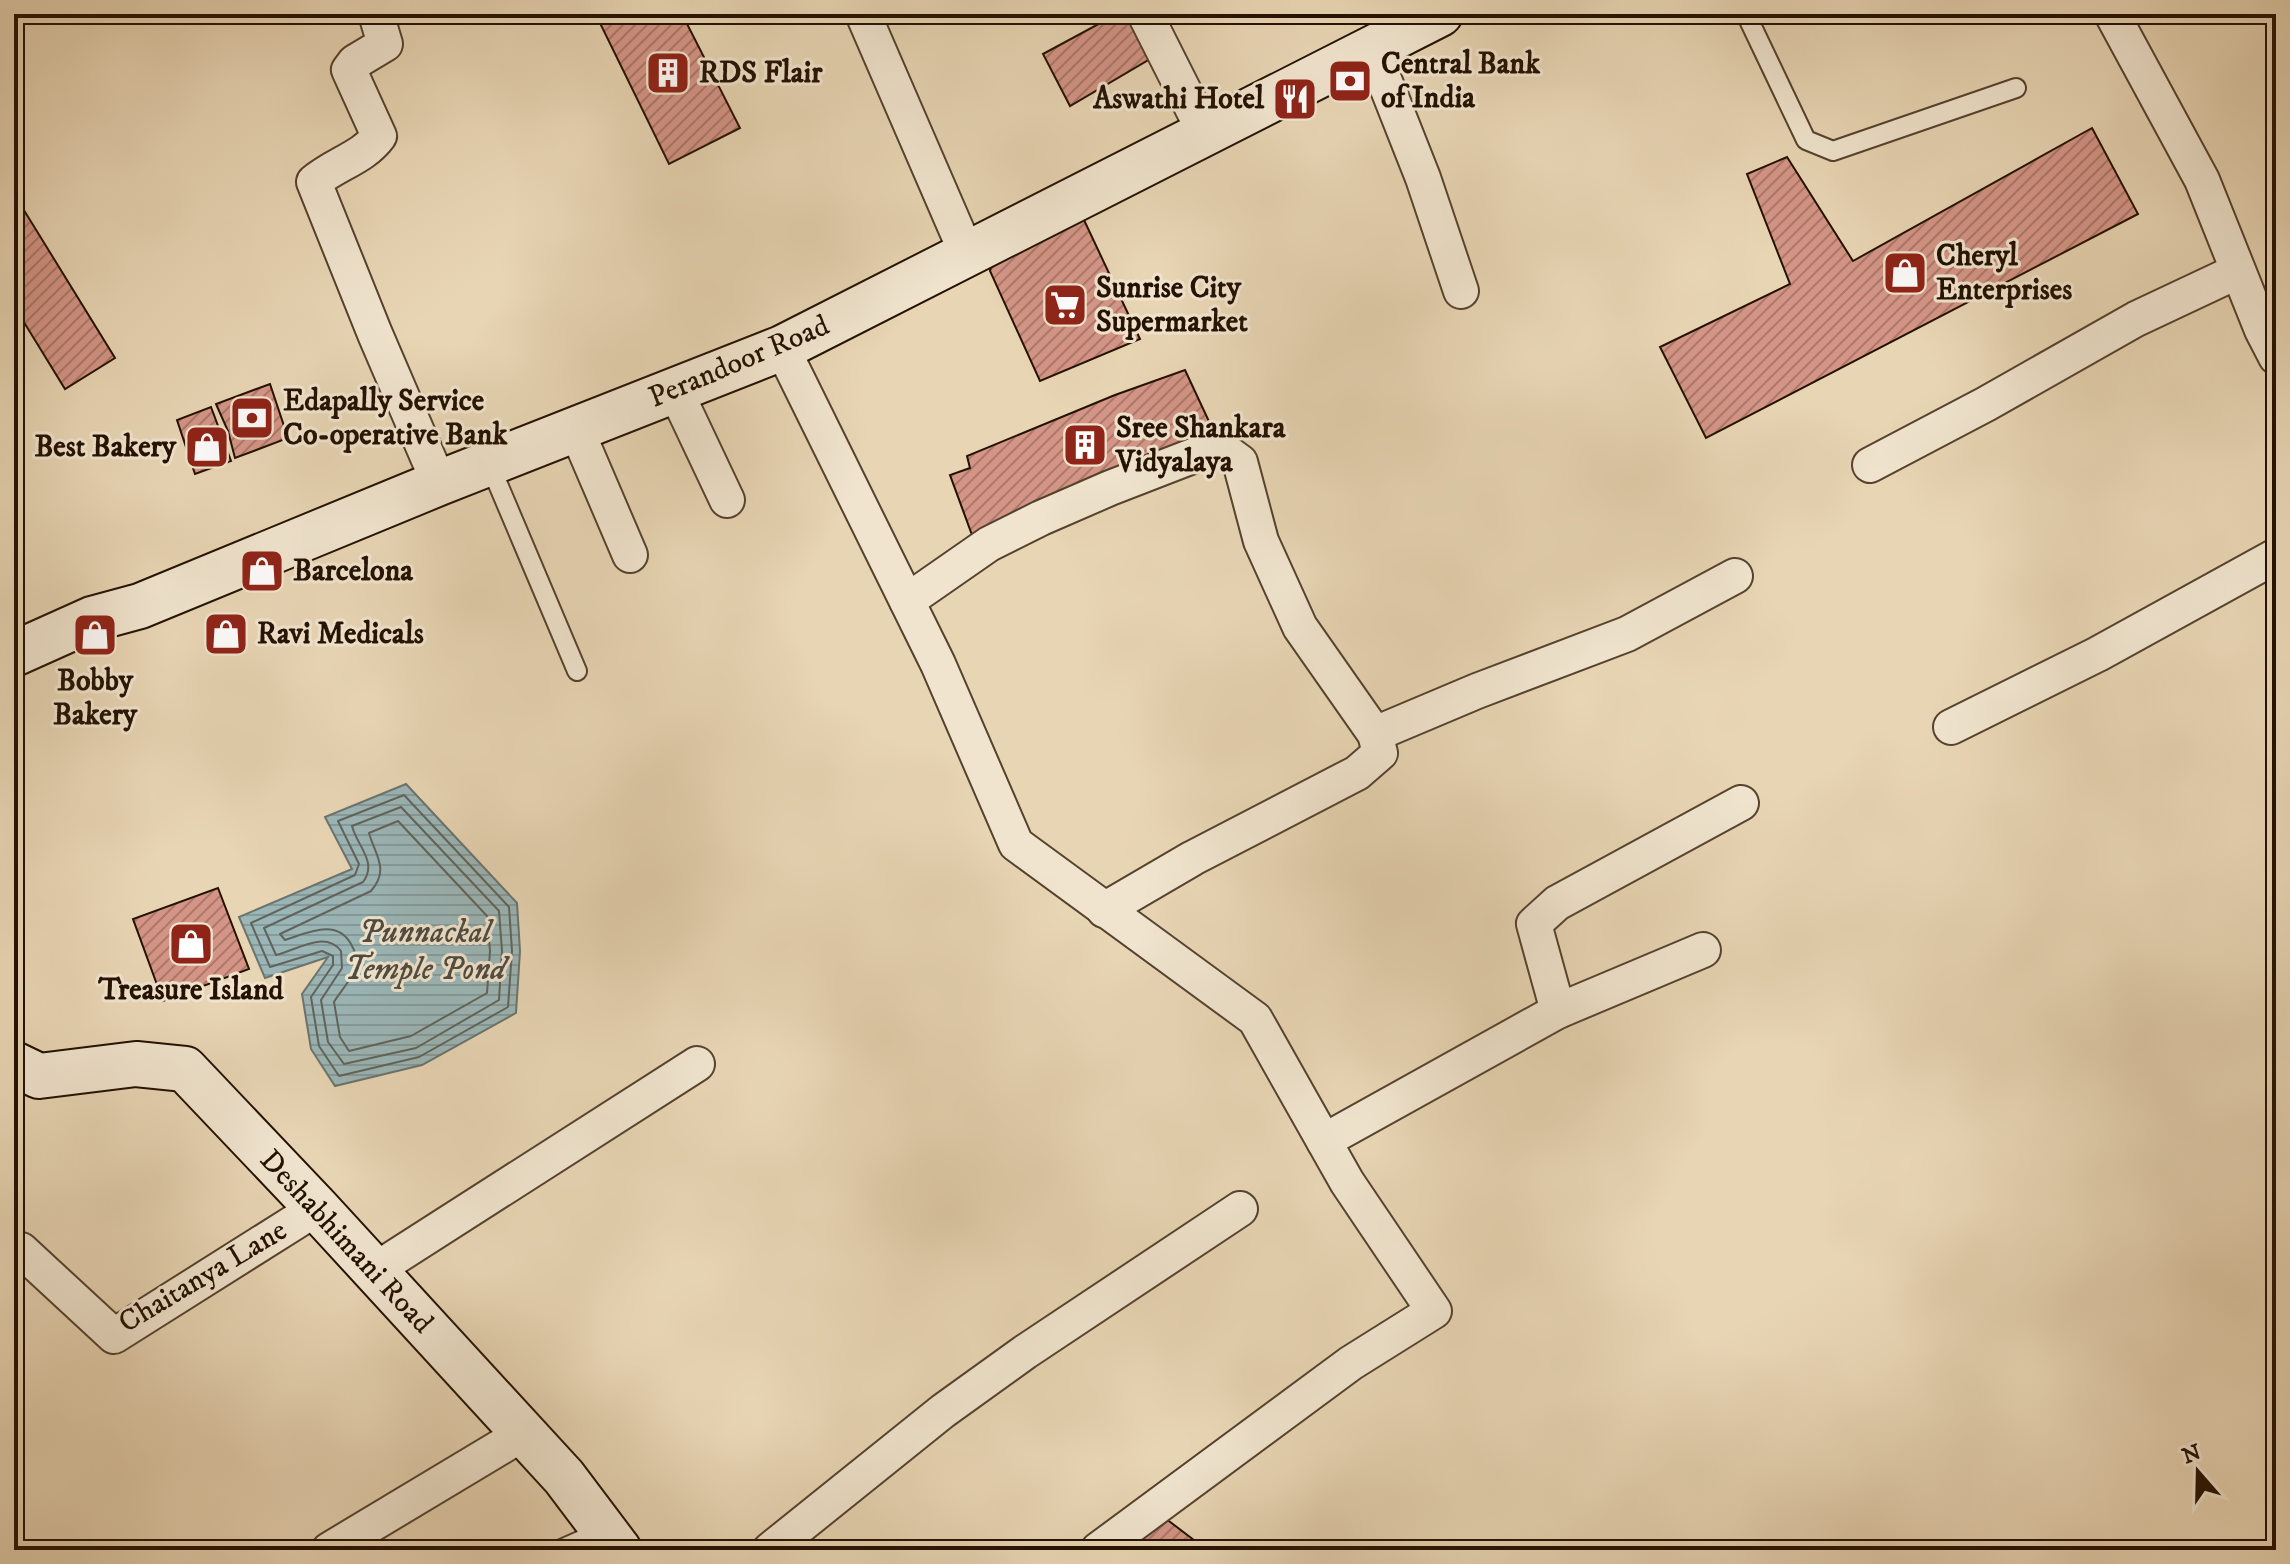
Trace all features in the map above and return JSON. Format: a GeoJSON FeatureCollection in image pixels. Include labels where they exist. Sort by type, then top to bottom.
{"type":"FeatureCollection","features":[{"type":"Feature","properties":{"kind":"main road","name":"Perandoor Road"},"geometry":{"type":"LineString","coordinates":[[14,654],[92,619],[140,606],[439,483],[782,348],[1440,14]]}},
{"type":"Feature","properties":{"kind":"main road","name":"Deshabhimani Road"},"geometry":{"type":"LineString","coordinates":[[14,1064],[39,1076],[136,1064],[185,1069],[564,1477],[611,1540]]}},
{"type":"Feature","properties":{"kind":"street"},"geometry":{"type":"LineString","coordinates":[[376,14],[385,44],[355,62],[349,70],[379,136],[369,149],[330,168],[314,182],[439,483]]}},
{"type":"Feature","properties":{"kind":"street"},"geometry":{"type":"LineString","coordinates":[[863,14],[967,254]]}},
{"type":"Feature","properties":{"kind":"street"},"geometry":{"type":"LineString","coordinates":[[1145,14],[1205,133]]}},
{"type":"Feature","properties":{"kind":"street"},"geometry":{"type":"LineString","coordinates":[[2112,14],[2202,180],[2276,357]]}},
{"type":"Feature","properties":{"kind":"street"},"geometry":{"type":"LineString","coordinates":[[1372,49],[1423,178],[1461,291]]}},
{"type":"Feature","properties":{"kind":"street"},"geometry":{"type":"LineString","coordinates":[[1870,465],[2136,319],[2238,271]]}},
{"type":"Feature","properties":{"kind":"street"},"geometry":{"type":"LineString","coordinates":[[782,348],[938,664],[1016,844],[1255,1019],[1347,1182],[1434,1311],[1351,1363],[1098,1550]]}},
{"type":"Feature","properties":{"kind":"street"},"geometry":{"type":"LineString","coordinates":[[675,390],[727,500]]}},
{"type":"Feature","properties":{"kind":"street"},"geometry":{"type":"LineString","coordinates":[[576,429],[630,555]]}},
{"type":"Feature","properties":{"kind":"street"},"geometry":{"type":"LineString","coordinates":[[907,601],[989,544],[1110,488],[1203,452],[1225,451],[1240,462],[1261,541],[1300,627],[1375,734],[1380,753],[1357,773],[1193,858],[1104,910]]}},
{"type":"Feature","properties":{"kind":"street"},"geometry":{"type":"LineString","coordinates":[[1951,727],[2098,654],[2276,556]]}},
{"type":"Feature","properties":{"kind":"street"},"geometry":{"type":"LineString","coordinates":[[1375,734],[1627,634],[1735,576]]}},
{"type":"Feature","properties":{"kind":"street"},"geometry":{"type":"LineString","coordinates":[[1558,1011],[1534,924],[1557,903],[1741,803]]}},
{"type":"Feature","properties":{"kind":"street"},"geometry":{"type":"LineString","coordinates":[[1324,1141],[1558,1011],[1703,950]]}},
{"type":"Feature","properties":{"kind":"street"},"geometry":{"type":"LineString","coordinates":[[372,1272],[697,1064]]}},
{"type":"Feature","properties":{"kind":"street","name":"Chaitanya Lane"},"geometry":{"type":"LineString","coordinates":[[21,1250],[114,1336],[317,1208]]}},
{"type":"Feature","properties":{"kind":"street"},"geometry":{"type":"LineString","coordinates":[[770,1550],[955,1403],[1240,1209]]}},
{"type":"Feature","properties":{"kind":"street"},"geometry":{"type":"LineString","coordinates":[[329,1550],[524,1433]]}},
{"type":"Feature","properties":{"kind":"lane"},"geometry":{"type":"LineString","coordinates":[[1746,14],[1806,140],[1833,151],[2016,88]]}},
{"type":"Feature","properties":{"kind":"lane"},"geometry":{"type":"LineString","coordinates":[[489,463],[577,671]]}},
{"type":"Feature","properties":{"kind":"lane"},"geometry":{"type":"LineString","coordinates":[[559,1550],[611,1540]]}},
{"type":"Feature","properties":{"kind":"water","name":"Punnackal Temple Pond"},"geometry":{"type":"Polygon","coordinates":[[[406,784],[517,903],[520,951],[516,1013],[422,1065],[335,1086],[311,1049],[302,994],[328,957],[265,978],[239,917],[352,869],[325,817],[406,784]]]}},
{"type":"Feature","properties":{"kind":"building","name":"RDS Flair"},"geometry":{"type":"Polygon","coordinates":[[[603,14],[682,14],[740,128],[669,164],[597,17],[603,14]]]}},
{"type":"Feature","properties":{"kind":"building"},"geometry":{"type":"Polygon","coordinates":[[[1117,14],[1134,14],[1155,56],[1070,106],[1043,54],[1117,14]]]}},
{"type":"Feature","properties":{"kind":"building","name":"Cheryl Enterprises"},"geometry":{"type":"Polygon","coordinates":[[[2092,128],[2138,214],[1706,438],[1660,347],[1790,284],[1747,174],[1787,157],[1853,261],[2092,128]]]}},
{"type":"Feature","properties":{"kind":"building"},"geometry":{"type":"Polygon","coordinates":[[[14,194],[115,358],[65,389],[14,306],[14,194]]]}},
{"type":"Feature","properties":{"kind":"building","name":"Sunrise City Supermarket"},"geometry":{"type":"Polygon","coordinates":[[[1074,213],[1084,220],[1140,339],[1040,381],[990,271],[994,253],[1074,213]]]}},
{"type":"Feature","properties":{"kind":"building","name":"Sree Shankara Vidyalaya"},"geometry":{"type":"Polygon","coordinates":[[[1185,370],[1213,430],[1024,510],[1013,521],[972,535],[950,475],[970,468],[967,456],[1115,395],[1185,370]]]}},
{"type":"Feature","properties":{"kind":"building","name":"Edapally Service Co-operative Bank"},"geometry":{"type":"Polygon","coordinates":[[[270,384],[288,438],[235,458],[216,404],[270,384]]]}},
{"type":"Feature","properties":{"kind":"building","name":"Best Bakery"},"geometry":{"type":"Polygon","coordinates":[[[211,407],[231,461],[195,474],[177,420],[211,407]]]}},
{"type":"Feature","properties":{"kind":"building","name":"Treasure Island"},"geometry":{"type":"Polygon","coordinates":[[[218,888],[249,969],[163,1001],[133,919],[218,888]]]}},
{"type":"Feature","properties":{"kind":"building"},"geometry":{"type":"Polygon","coordinates":[[[1161,1515],[1207,1550],[1115,1550],[1161,1515]]]}},
{"type":"Feature","properties":{"kind":"place","name":"RDS Flair"},"geometry":{"type":"Point","coordinates":[668,73]}},
{"type":"Feature","properties":{"kind":"place","name":"Central Bank of India"},"geometry":{"type":"Point","coordinates":[1350,81]}},
{"type":"Feature","properties":{"kind":"place","name":"Aswathi Hotel"},"geometry":{"type":"Point","coordinates":[1295,99]}},
{"type":"Feature","properties":{"kind":"place","name":"Cheryl Enterprises"},"geometry":{"type":"Point","coordinates":[1905,273]}},
{"type":"Feature","properties":{"kind":"place","name":"Sunrise City Supermarket"},"geometry":{"type":"Point","coordinates":[1065,305]}},
{"type":"Feature","properties":{"kind":"place","name":"Edapally Service Co-operative Bank"},"geometry":{"type":"Point","coordinates":[252,418]}},
{"type":"Feature","properties":{"kind":"place","name":"Sree Shankara Vidyalaya"},"geometry":{"type":"Point","coordinates":[1085,445]}},
{"type":"Feature","properties":{"kind":"place","name":"Best Bakery"},"geometry":{"type":"Point","coordinates":[207,447]}},
{"type":"Feature","properties":{"kind":"place","name":"Barcelona"},"geometry":{"type":"Point","coordinates":[262,571]}},
{"type":"Feature","properties":{"kind":"place","name":"Ravi Medicals"},"geometry":{"type":"Point","coordinates":[226,634]}},
{"type":"Feature","properties":{"kind":"place","name":"Bobby Bakery"},"geometry":{"type":"Point","coordinates":[95,635]}},
{"type":"Feature","properties":{"kind":"place","name":"Treasure Island"},"geometry":{"type":"Point","coordinates":[191,944]}}]}
